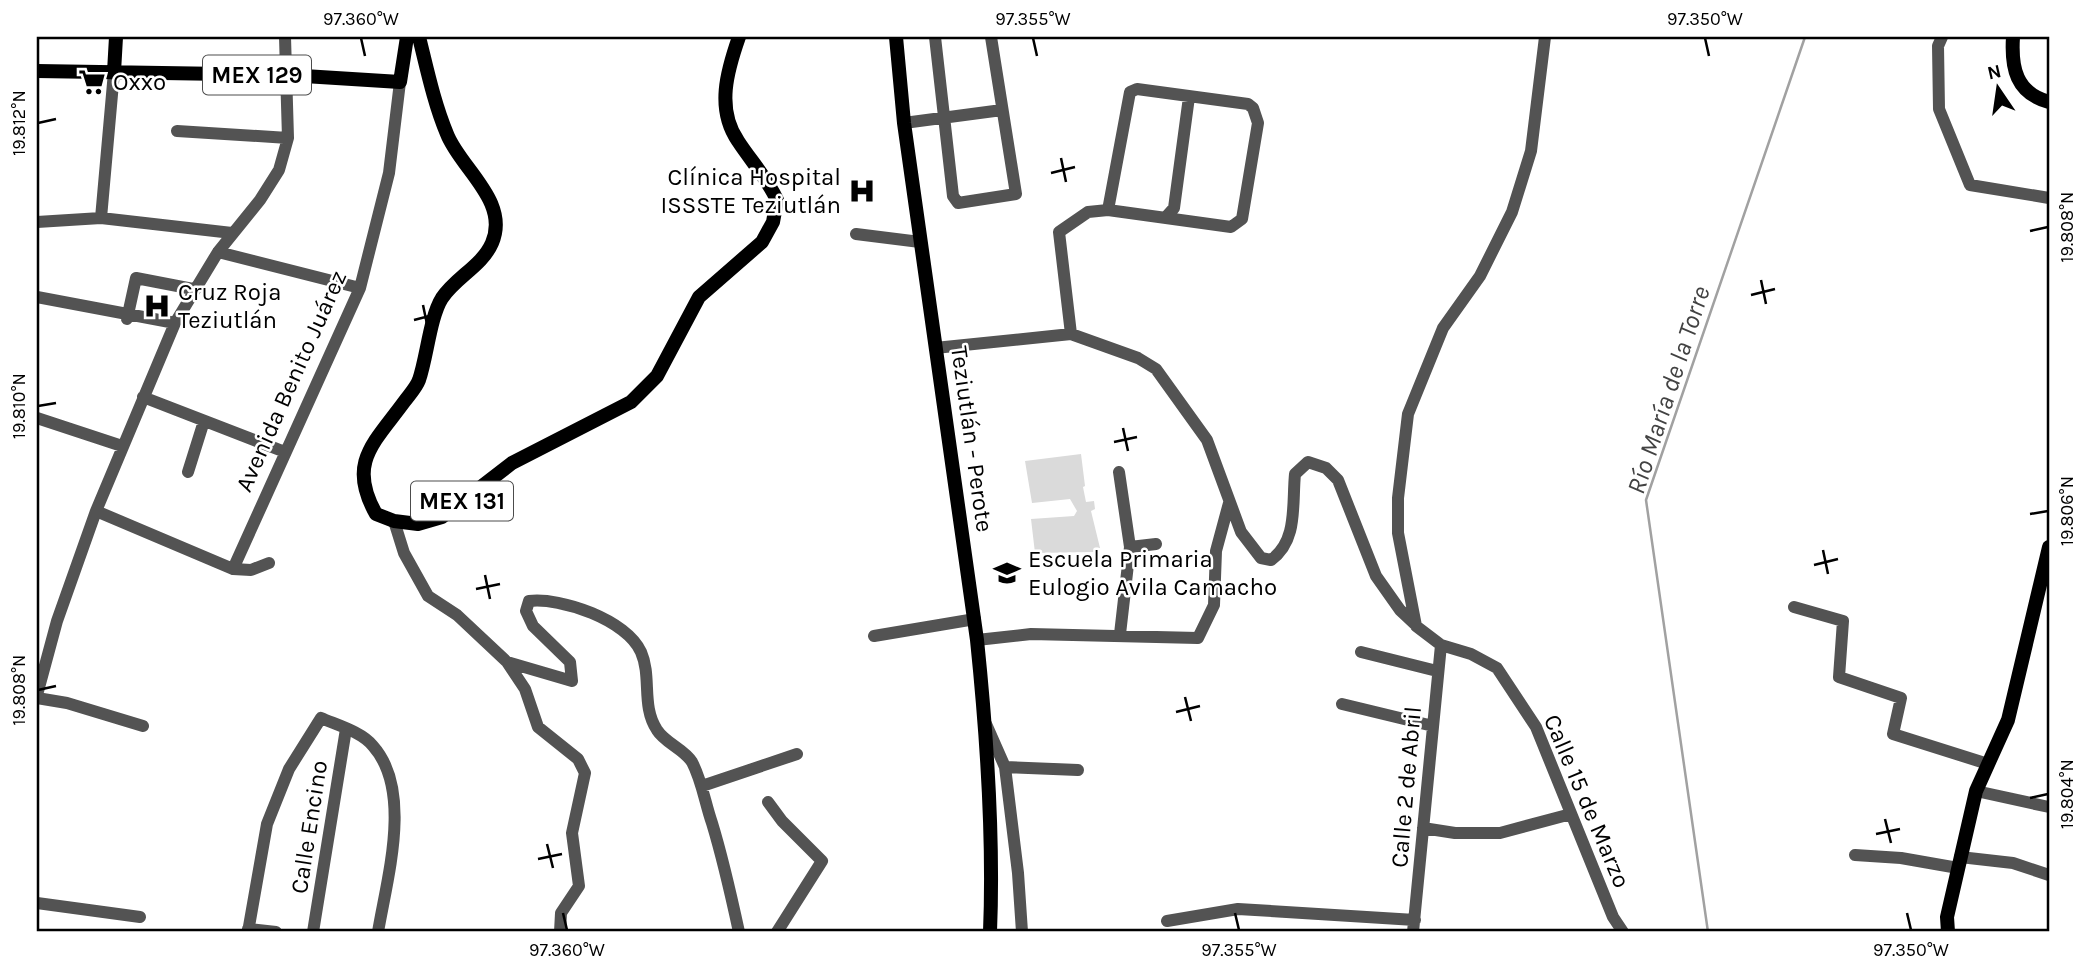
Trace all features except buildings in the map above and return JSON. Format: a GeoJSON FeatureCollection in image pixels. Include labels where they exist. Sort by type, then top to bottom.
{"type":"FeatureCollection","features":[{"type":"Feature","properties":{"kind":"main road"},"geometry":{"type":"LineString","coordinates":[[114,72],[116,37]]}},
{"type":"Feature","properties":{"kind":"main road","name":"Avenida Benito Juárez"},"geometry":{"type":"LineString","coordinates":[[400,82],[407,37]]}},
{"type":"Feature","properties":{"kind":"main road","name":"MEX 131"},"geometry":{"type":"LineString","coordinates":[[419,37],[448,138],[486,192],[495,226],[492,243],[478,264],[453,285],[440,301],[418,383],[370,448],[363,468],[361,483],[376,514],[394,522],[418,524],[442,517],[512,463],[631,402],[657,376],[699,297],[762,242],[774,222],[777,200],[727,120],[724,95],[730,63],[739,37]]}},
{"type":"Feature","properties":{"kind":"main road","name":"Teziutlán - Perote"},"geometry":{"type":"LineString","coordinates":[[896,37],[904,123],[975,619],[986,723],[992,871],[990,932]]}},
{"type":"Feature","properties":{"kind":"main road"},"geometry":{"type":"LineString","coordinates":[[2012,37],[2011,58],[2017,81],[2034,98],[2049,102]]}},
{"type":"Feature","properties":{"kind":"main road","name":"MEX 129"},"geometry":{"type":"LineString","coordinates":[[37,71],[288,75],[400,82]]}},
{"type":"Feature","properties":{"kind":"main road"},"geometry":{"type":"LineString","coordinates":[[1948,932],[1947,917],[1976,792],[2008,720],[2049,547]]}},
{"type":"Feature","properties":{"kind":"street"},"geometry":{"type":"LineString","coordinates":[[143,726],[67,703],[37,697],[57,621],[96,511],[174,325],[218,251],[260,200],[279,170],[288,138],[285,37]]}},
{"type":"Feature","properties":{"kind":"street"},"geometry":{"type":"LineString","coordinates":[[935,37],[953,196],[958,203],[1016,194],[991,37]]}},
{"type":"Feature","properties":{"kind":"street"},"geometry":{"type":"LineString","coordinates":[[1416,626],[1398,533],[1398,498],[1408,414],[1443,328],[1479,276],[1512,212],[1531,151],[1545,37]]}},
{"type":"Feature","properties":{"kind":"street"},"geometry":{"type":"LineString","coordinates":[[1942,37],[1938,46],[1939,109],[1970,185],[2049,198]]}},
{"type":"Feature","properties":{"kind":"street"},"geometry":{"type":"LineString","coordinates":[[101,218],[114,72]]}},
{"type":"Feature","properties":{"kind":"street","name":"Avenida Benito Juárez"},"geometry":{"type":"LineString","coordinates":[[233,569],[285,452],[328,365],[360,288],[389,173],[400,82]]}},
{"type":"Feature","properties":{"kind":"street"},"geometry":{"type":"LineString","coordinates":[[1071,334],[1059,232],[1088,212],[1108,210],[1231,227],[1241,219],[1258,123],[1253,108],[1248,104],[1137,89],[1130,92],[1108,210]]}},
{"type":"Feature","properties":{"kind":"street"},"geometry":{"type":"LineString","coordinates":[[1166,217],[1174,208],[1189,97]]}},
{"type":"Feature","properties":{"kind":"street"},"geometry":{"type":"LineString","coordinates":[[904,123],[944,120],[1002,110]]}},
{"type":"Feature","properties":{"kind":"street"},"geometry":{"type":"LineString","coordinates":[[177,131],[288,138]]}},
{"type":"Feature","properties":{"kind":"street"},"geometry":{"type":"LineString","coordinates":[[37,222],[101,218],[232,233]]}},
{"type":"Feature","properties":{"kind":"street"},"geometry":{"type":"LineString","coordinates":[[856,234],[920,242]]}},
{"type":"Feature","properties":{"kind":"street"},"geometry":{"type":"LineString","coordinates":[[218,251],[360,288]]}},
{"type":"Feature","properties":{"kind":"street"},"geometry":{"type":"LineString","coordinates":[[129,317],[137,279],[193,290]]}},
{"type":"Feature","properties":{"kind":"street"},"geometry":{"type":"LineString","coordinates":[[37,299],[174,325]]}},
{"type":"Feature","properties":{"kind":"street"},"geometry":{"type":"LineString","coordinates":[[935,348],[1071,334],[1138,358],[1156,369],[1207,440],[1229,503],[1216,551],[1214,605],[1198,638],[1120,634],[1031,634],[977,640]]}},
{"type":"Feature","properties":{"kind":"street"},"geometry":{"type":"LineString","coordinates":[[143,397],[285,452]]}},
{"type":"Feature","properties":{"kind":"street"},"geometry":{"type":"LineString","coordinates":[[37,418],[122,446]]}},
{"type":"Feature","properties":{"kind":"street"},"geometry":{"type":"LineString","coordinates":[[188,472],[204,421]]}},
{"type":"Feature","properties":{"kind":"street","name":"Calle 15 de Marzo"},"geometry":{"type":"LineString","coordinates":[[1229,503],[1241,532],[1261,558],[1270,561],[1282,552],[1290,540],[1295,474],[1308,462],[1326,468],[1338,481],[1376,576],[1400,610],[1441,645],[1471,654],[1497,668],[1536,727],[1613,917],[1623,932]]}},
{"type":"Feature","properties":{"kind":"street"},"geometry":{"type":"LineString","coordinates":[[1119,472],[1130,547],[1120,634]]}},
{"type":"Feature","properties":{"kind":"street"},"geometry":{"type":"LineString","coordinates":[[96,511],[233,569],[251,570],[269,564]]}},
{"type":"Feature","properties":{"kind":"street"},"geometry":{"type":"LineString","coordinates":[[394,522],[404,554],[428,596],[457,615],[507,662],[525,689],[538,727],[578,759],[585,773],[572,833],[579,886],[561,913],[560,932]]}},
{"type":"Feature","properties":{"kind":"street"},"geometry":{"type":"LineString","coordinates":[[1130,547],[1156,544]]}},
{"type":"Feature","properties":{"kind":"street"},"geometry":{"type":"LineString","coordinates":[[507,662],[572,681],[570,662],[533,626],[526,611],[529,601],[548,599],[568,603],[621,628],[640,651],[648,711],[658,732],[691,761],[702,786],[722,851],[739,932]]}},
{"type":"Feature","properties":{"kind":"street"},"geometry":{"type":"LineString","coordinates":[[1794,607],[1843,621],[1839,677],[1901,698],[1893,734],[1988,764]]}},
{"type":"Feature","properties":{"kind":"street"},"geometry":{"type":"LineString","coordinates":[[874,636],[975,619]]}},
{"type":"Feature","properties":{"kind":"street","name":"Calle 2 de Abril"},"geometry":{"type":"LineString","coordinates":[[1414,926],[1441,645]]}},
{"type":"Feature","properties":{"kind":"street"},"geometry":{"type":"LineString","coordinates":[[1361,652],[1437,671]]}},
{"type":"Feature","properties":{"kind":"street"},"geometry":{"type":"LineString","coordinates":[[1342,704],[1433,726]]}},
{"type":"Feature","properties":{"kind":"street"},"geometry":{"type":"LineString","coordinates":[[276,932],[248,931],[267,824],[289,769],[321,718],[372,744],[389,771],[396,819],[379,932]]}},
{"type":"Feature","properties":{"kind":"street"},"geometry":{"type":"LineString","coordinates":[[986,723],[1005,767],[1022,932]]}},
{"type":"Feature","properties":{"kind":"street","name":"Calle Encino"},"geometry":{"type":"LineString","coordinates":[[313,932],[346,729]]}},
{"type":"Feature","properties":{"kind":"street"},"geometry":{"type":"LineString","coordinates":[[702,786],[797,754]]}},
{"type":"Feature","properties":{"kind":"street"},"geometry":{"type":"LineString","coordinates":[[1005,767],[1078,770]]}},
{"type":"Feature","properties":{"kind":"street"},"geometry":{"type":"LineString","coordinates":[[1976,792],[2049,807]]}},
{"type":"Feature","properties":{"kind":"street"},"geometry":{"type":"LineString","coordinates":[[768,802],[782,821],[822,861],[778,932]]}},
{"type":"Feature","properties":{"kind":"street"},"geometry":{"type":"LineString","coordinates":[[1423,828],[1455,833],[1500,833],[1571,814]]}},
{"type":"Feature","properties":{"kind":"street"},"geometry":{"type":"LineString","coordinates":[[1855,855],[2013,863],[2049,875]]}},
{"type":"Feature","properties":{"kind":"street"},"geometry":{"type":"LineString","coordinates":[[37,903],[139,917]]}},
{"type":"Feature","properties":{"kind":"street"},"geometry":{"type":"LineString","coordinates":[[1167,921],[1238,909],[1414,926]]}},
{"type":"Feature","properties":{"kind":"shaded area"},"geometry":{"type":"Polygon","coordinates":[[[1081,454],[1086,502],[1094,501],[1095,509],[1091,511],[1100,548],[1094,549],[1094,552],[1035,553],[1031,519],[1074,516],[1077,511],[1070,499],[1032,503],[1025,461],[1081,454]]]}},
{"type":"Feature","properties":{"kind":"waterway","name":"Río María de la Torre"},"geometry":{"type":"LineString","coordinates":[[1708,932],[1646,500],[1805,37]]}},
{"type":"Feature","properties":{"kind":"place","name":"Oxxo"},"geometry":{"type":"Point","coordinates":[92,82]}},
{"type":"Feature","properties":{"kind":"place","name":"Clínica Hospital ISSSTE Teziutlán"},"geometry":{"type":"Point","coordinates":[862,191]}},
{"type":"Feature","properties":{"kind":"place","name":"Cruz Roja Teziutlán"},"geometry":{"type":"Point","coordinates":[157,306]}},
{"type":"Feature","properties":{"kind":"place","name":"Escuela Primaria Eulogio Avila Camacho"},"geometry":{"type":"Point","coordinates":[1007,573]}}]}
